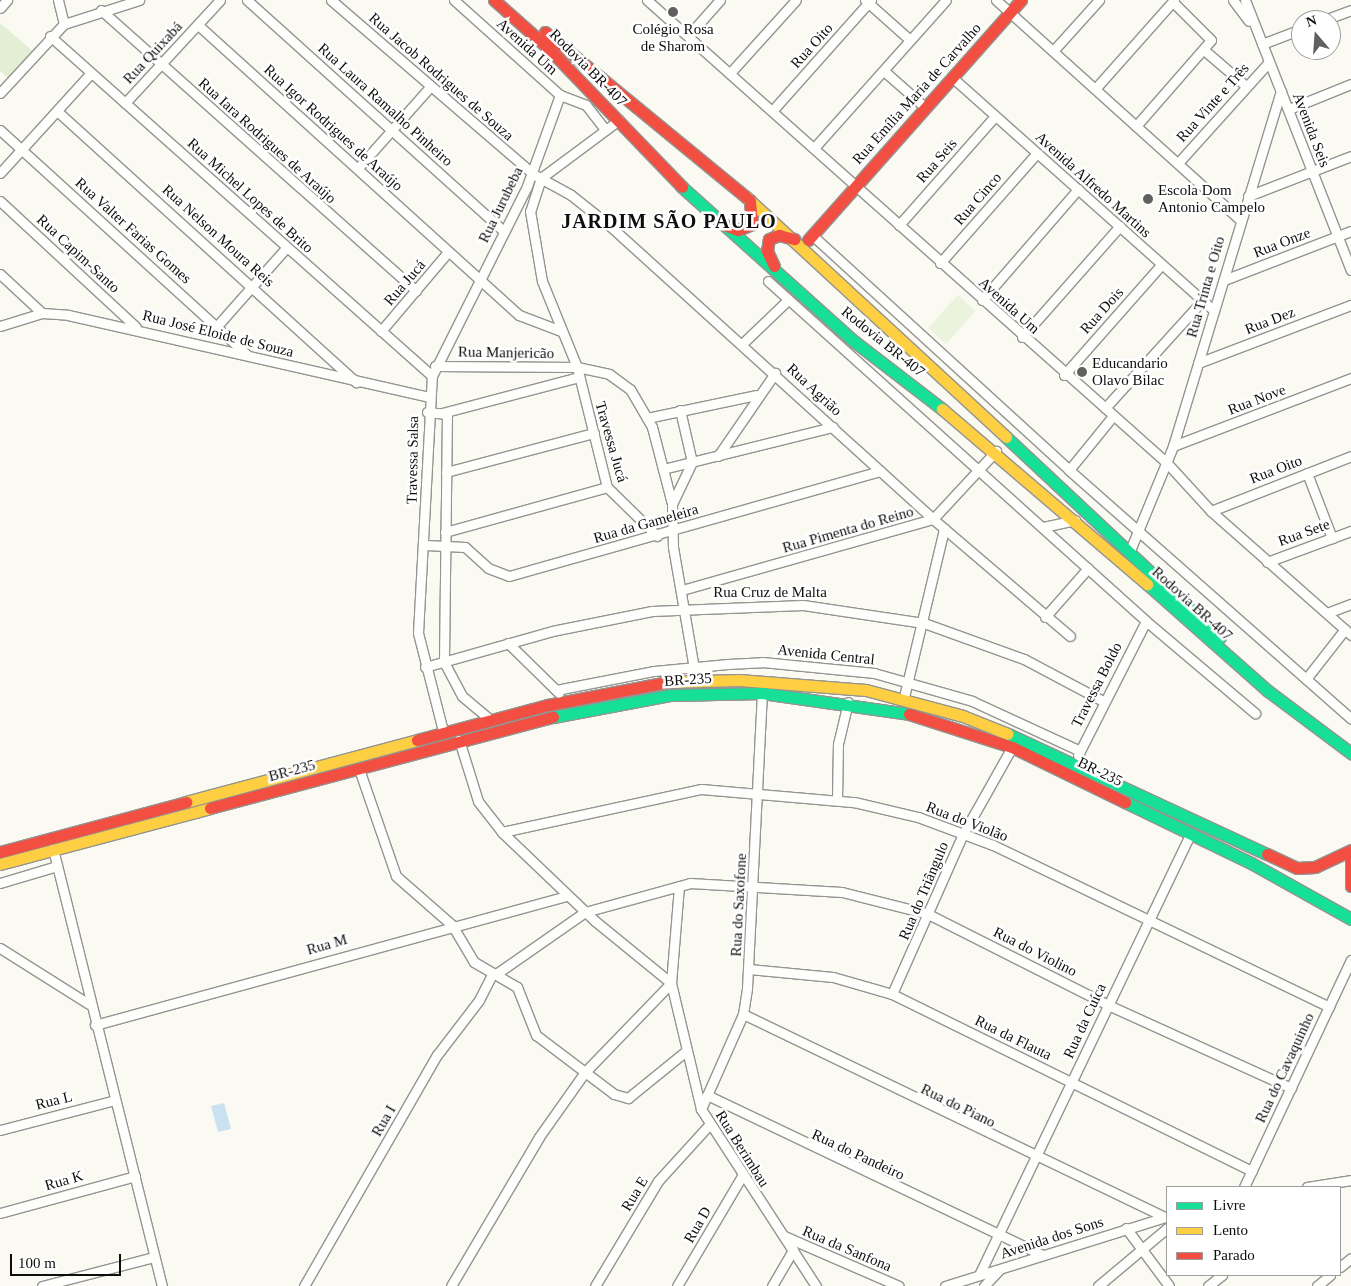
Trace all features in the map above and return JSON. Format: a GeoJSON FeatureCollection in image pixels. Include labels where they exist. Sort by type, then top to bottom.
{"type":"FeatureCollection","features":[{"type":"Feature","properties":{"kind":"main road","name":"Rodovia BR-407"},"geometry":{"type":"LineString","coordinates":[[494,0],[619,120],[712,218],[775,268],[855,342],[996,451],[1268,690],[1351,753]]}},
{"type":"Feature","properties":{"kind":"main road","name":"Rodovia BR-407"},"geometry":{"type":"LineString","coordinates":[[509,0],[750,200],[1247,661],[1351,744]]}},
{"type":"Feature","properties":{"kind":"main road","name":"Rua Emília Maria de Carvalho"},"geometry":{"type":"LineString","coordinates":[[810,237],[954,79],[1021,0]]}},
{"type":"Feature","properties":{"kind":"main road"},"geometry":{"type":"LineString","coordinates":[[712,218],[733,229],[748,228],[754,220],[750,200]]}},
{"type":"Feature","properties":{"kind":"main road"},"geometry":{"type":"LineString","coordinates":[[775,268],[767,252],[770,239],[779,235],[794,239]]}},
{"type":"Feature","properties":{"kind":"main road","name":"BR-235"},"geometry":{"type":"LineString","coordinates":[[0,852],[443,731],[566,701],[669,682],[695,674],[828,686],[904,697],[962,716],[1074,763],[1287,865],[1315,867],[1351,851]]}},
{"type":"Feature","properties":{"kind":"main road"},"geometry":{"type":"LineString","coordinates":[[669,682],[671,695]]}},
{"type":"Feature","properties":{"kind":"main road","name":"BR-235"},"geometry":{"type":"LineString","coordinates":[[0,864],[359,769],[459,740],[671,695],[762,693],[848,702],[933,720],[1012,747],[1191,834],[1351,919]]}},
{"type":"Feature","properties":{"kind":"main road"},"geometry":{"type":"LineString","coordinates":[[1351,851],[1351,886]]}},
{"type":"Feature","properties":{"kind":"street"},"geometry":{"type":"LineString","coordinates":[[0,8],[7,0]]}},
{"type":"Feature","properties":{"kind":"street"},"geometry":{"type":"LineString","coordinates":[[58,0],[64,24]]}},
{"type":"Feature","properties":{"kind":"street"},"geometry":{"type":"LineString","coordinates":[[0,93],[50,36],[64,24],[124,2],[139,0]]}},
{"type":"Feature","properties":{"kind":"street","name":"Rua Quixabá"},"geometry":{"type":"LineString","coordinates":[[125,104],[220,0]]}},
{"type":"Feature","properties":{"kind":"street","name":"Rua Laura Ramalho Pinheiro"},"geometry":{"type":"LineString","coordinates":[[247,0],[504,231]]}},
{"type":"Feature","properties":{"kind":"street","name":"Rua Jacob Rodrigues de Souza"},"geometry":{"type":"LineString","coordinates":[[331,0],[430,87],[537,176]]}},
{"type":"Feature","properties":{"kind":"street","name":"Avenida Um"},"geometry":{"type":"LineString","coordinates":[[454,0],[560,94]]}},
{"type":"Feature","properties":{"kind":"street","name":"Avenida Um"},"geometry":{"type":"LineString","coordinates":[[647,0],[814,148],[1064,375],[1105,408],[1112,417],[1167,463],[1211,510],[1267,562],[1348,632]]}},
{"type":"Feature","properties":{"kind":"street"},"geometry":{"type":"LineString","coordinates":[[688,36],[720,0]]}},
{"type":"Feature","properties":{"kind":"street"},"geometry":{"type":"LineString","coordinates":[[730,74],[796,0]]}},
{"type":"Feature","properties":{"kind":"street"},"geometry":{"type":"LineString","coordinates":[[814,148],[946,0]]}},
{"type":"Feature","properties":{"kind":"street"},"geometry":{"type":"LineString","coordinates":[[996,0],[1240,220]]}},
{"type":"Feature","properties":{"kind":"street"},"geometry":{"type":"LineString","coordinates":[[1053,51],[1099,0]]}},
{"type":"Feature","properties":{"kind":"street"},"geometry":{"type":"LineString","coordinates":[[1233,0],[1255,29]]}},
{"type":"Feature","properties":{"kind":"street","name":"Avenida Seis"},"geometry":{"type":"LineString","coordinates":[[1245,0],[1351,270]]}},
{"type":"Feature","properties":{"kind":"street"},"geometry":{"type":"LineString","coordinates":[[869,1],[910,40]]}},
{"type":"Feature","properties":{"kind":"street","name":"Rua Oito"},"geometry":{"type":"LineString","coordinates":[[772,111],[869,1]]}},
{"type":"Feature","properties":{"kind":"street"},"geometry":{"type":"LineString","coordinates":[[1095,89],[1174,1],[1212,39],[1136,126]]}},
{"type":"Feature","properties":{"kind":"street","name":"Rua Iara Rodrigues de Araújo"},"geometry":{"type":"LineString","coordinates":[[102,10],[416,291]]}},
{"type":"Feature","properties":{"kind":"street","name":"Rua Igor Rodrigues de Araújo"},"geometry":{"type":"LineString","coordinates":[[198,25],[519,315],[561,331]]}},
{"type":"Feature","properties":{"kind":"street"},"geometry":{"type":"LineString","coordinates":[[1262,44],[1291,33]]}},
{"type":"Feature","properties":{"kind":"street","name":"Rua Michel Lopes de Brito"},"geometry":{"type":"LineString","coordinates":[[50,36],[432,376]]}},
{"type":"Feature","properties":{"kind":"street"},"geometry":{"type":"LineString","coordinates":[[1204,50],[1246,86]]}},
{"type":"Feature","properties":{"kind":"street","name":"Rua Vinte e Três"},"geometry":{"type":"LineString","coordinates":[[1178,163],[1269,62]]}},
{"type":"Feature","properties":{"kind":"street"},"geometry":{"type":"LineString","coordinates":[[884,70],[926,108]]}},
{"type":"Feature","properties":{"kind":"street"},"geometry":{"type":"LineString","coordinates":[[0,173],[91,73]]}},
{"type":"Feature","properties":{"kind":"street","name":"Avenida Alfredo Martins"},"geometry":{"type":"LineString","coordinates":[[954,79],[1214,311]]}},
{"type":"Feature","properties":{"kind":"street"},"geometry":{"type":"LineString","coordinates":[[1289,109],[1351,84]]}},
{"type":"Feature","properties":{"kind":"street"},"geometry":{"type":"LineString","coordinates":[[358,168],[430,87]]}},
{"type":"Feature","properties":{"kind":"street","name":"Rua Trinta e Oito"},"geometry":{"type":"LineString","coordinates":[[1129,553],[1139,533],[1173,446],[1224,280],[1240,220],[1281,91]]}},
{"type":"Feature","properties":{"kind":"street"},"geometry":{"type":"LineString","coordinates":[[560,94],[586,106],[605,129]]}},
{"type":"Feature","properties":{"kind":"street","name":"Rua Jurubeba"},"geometry":{"type":"LineString","coordinates":[[432,376],[435,366],[504,231],[537,176],[560,94]]}},
{"type":"Feature","properties":{"kind":"street","name":"Rua Nelson Moura Reis"},"geometry":{"type":"LineString","coordinates":[[56,111],[253,286],[359,384]]}},
{"type":"Feature","properties":{"kind":"street","name":"Rua Seis"},"geometry":{"type":"LineString","coordinates":[[899,225],[995,116]]}},
{"type":"Feature","properties":{"kind":"street"},"geometry":{"type":"LineString","coordinates":[[537,176],[619,120]]}},
{"type":"Feature","properties":{"kind":"street","name":"Rua Valter Farias Gomes"},"geometry":{"type":"LineString","coordinates":[[0,130],[247,355]]}},
{"type":"Feature","properties":{"kind":"street","name":"Rua Cinco"},"geometry":{"type":"LineString","coordinates":[[940,263],[1036,154]]}},
{"type":"Feature","properties":{"kind":"street"},"geometry":{"type":"LineString","coordinates":[[1248,196],[1351,156]]}},
{"type":"Feature","properties":{"kind":"street","name":"Travessa Jucá"},"geometry":{"type":"LineString","coordinates":[[537,176],[530,210],[542,281],[578,372],[607,487],[657,536]]}},
{"type":"Feature","properties":{"kind":"street","name":"Rua Agrião"},"geometry":{"type":"LineString","coordinates":[[537,176],[610,226],[744,342],[944,529],[1045,617],[1070,636]]}},
{"type":"Feature","properties":{"kind":"street"},"geometry":{"type":"LineString","coordinates":[[982,300],[1078,189]]}},
{"type":"Feature","properties":{"kind":"street","name":"Rua Capim-Santo"},"geometry":{"type":"LineString","coordinates":[[0,201],[137,328]]}},
{"type":"Feature","properties":{"kind":"street"},"geometry":{"type":"LineString","coordinates":[[1022,337],[1120,226]]}},
{"type":"Feature","properties":{"kind":"street","name":"Rua Onze"},"geometry":{"type":"LineString","coordinates":[[1224,280],[1351,231]]}},
{"type":"Feature","properties":{"kind":"street"},"geometry":{"type":"LineString","coordinates":[[810,237],[1139,533],[1351,719]]}},
{"type":"Feature","properties":{"kind":"street"},"geometry":{"type":"LineString","coordinates":[[217,326],[286,248]]}},
{"type":"Feature","properties":{"kind":"street","name":"Rua Jucá"},"geometry":{"type":"LineString","coordinates":[[381,331],[448,252]]}},
{"type":"Feature","properties":{"kind":"street","name":"Rua Dois"},"geometry":{"type":"LineString","coordinates":[[1064,375],[1161,265]]}},
{"type":"Feature","properties":{"kind":"street"},"geometry":{"type":"LineString","coordinates":[[0,274],[42,313]]}},
{"type":"Feature","properties":{"kind":"street"},"geometry":{"type":"LineString","coordinates":[[768,281],[980,469],[1146,621],[1255,713]]}},
{"type":"Feature","properties":{"kind":"street"},"geometry":{"type":"LineString","coordinates":[[744,342],[788,300]]}},
{"type":"Feature","properties":{"kind":"street"},"geometry":{"type":"LineString","coordinates":[[1105,408],[1202,301]]}},
{"type":"Feature","properties":{"kind":"street","name":"Rua Dez"},"geometry":{"type":"LineString","coordinates":[[1198,363],[1351,305]]}},
{"type":"Feature","properties":{"kind":"street","name":"Rua José Eloide de Souza"},"geometry":{"type":"LineString","coordinates":[[0,326],[42,313],[137,328],[359,384],[429,397]]}},
{"type":"Feature","properties":{"kind":"street","name":"Rua Manjericão"},"geometry":{"type":"LineString","coordinates":[[435,366],[578,372],[623,381],[647,418],[672,504]]}},
{"type":"Feature","properties":{"kind":"street"},"geometry":{"type":"LineString","coordinates":[[427,412],[444,414],[578,372]]}},
{"type":"Feature","properties":{"kind":"street"},"geometry":{"type":"LineString","coordinates":[[718,456],[756,395],[775,373]]}},
{"type":"Feature","properties":{"kind":"street","name":"Travessa Salsa"},"geometry":{"type":"LineString","coordinates":[[426,545],[427,412],[432,376]]}},
{"type":"Feature","properties":{"kind":"street","name":"Rua Nove"},"geometry":{"type":"LineString","coordinates":[[1173,446],[1351,378]]}},
{"type":"Feature","properties":{"kind":"street"},"geometry":{"type":"LineString","coordinates":[[647,418],[756,395]]}},
{"type":"Feature","properties":{"kind":"street"},"geometry":{"type":"LineString","coordinates":[[680,410],[692,462],[672,504],[672,530],[695,674]]}},
{"type":"Feature","properties":{"kind":"street"},"geometry":{"type":"LineString","coordinates":[[444,414],[446,472],[444,662],[462,696],[491,720]]}},
{"type":"Feature","properties":{"kind":"street"},"geometry":{"type":"LineString","coordinates":[[1069,470],[1112,417]]}},
{"type":"Feature","properties":{"kind":"street"},"geometry":{"type":"LineString","coordinates":[[663,469],[833,427]]}},
{"type":"Feature","properties":{"kind":"street"},"geometry":{"type":"LineString","coordinates":[[446,472],[594,434]]}},
{"type":"Feature","properties":{"kind":"street","name":"Rua Pimenta do Reino"},"geometry":{"type":"LineString","coordinates":[[682,590],[933,519],[996,451]]}},
{"type":"Feature","properties":{"kind":"street","name":"Rua Oito"},"geometry":{"type":"LineString","coordinates":[[1211,510],[1351,456]]}},
{"type":"Feature","properties":{"kind":"street","name":"Rua da Gameleira"},"geometry":{"type":"LineString","coordinates":[[426,545],[465,547],[488,568],[508,576],[657,536],[672,530],[880,471]]}},
{"type":"Feature","properties":{"kind":"street"},"geometry":{"type":"LineString","coordinates":[[1307,473],[1332,538]]}},
{"type":"Feature","properties":{"kind":"street"},"geometry":{"type":"LineString","coordinates":[[445,532],[607,487]]}},
{"type":"Feature","properties":{"kind":"street"},"geometry":{"type":"LineString","coordinates":[[1043,527],[1075,520]]}},
{"type":"Feature","properties":{"kind":"street"},"geometry":{"type":"LineString","coordinates":[[904,697],[924,623],[944,529]]}},
{"type":"Feature","properties":{"kind":"street","name":"Rua Sete"},"geometry":{"type":"LineString","coordinates":[[1267,562],[1351,531]]}},
{"type":"Feature","properties":{"kind":"street"},"geometry":{"type":"LineString","coordinates":[[426,545],[418,633],[425,667],[443,731]]}},
{"type":"Feature","properties":{"kind":"street"},"geometry":{"type":"LineString","coordinates":[[1045,617],[1088,568]]}},
{"type":"Feature","properties":{"kind":"street"},"geometry":{"type":"LineString","coordinates":[[1327,613],[1351,604]]}},
{"type":"Feature","properties":{"kind":"street","name":"Rua Cruz de Malta"},"geometry":{"type":"LineString","coordinates":[[425,667],[508,643],[685,608],[803,605],[924,623],[1024,660],[1103,702]]}},
{"type":"Feature","properties":{"kind":"street","name":"Travessa Boldo"},"geometry":{"type":"LineString","coordinates":[[1074,763],[1103,702],[1146,621]]}},
{"type":"Feature","properties":{"kind":"street"},"geometry":{"type":"LineString","coordinates":[[1306,679],[1348,632]]}},
{"type":"Feature","properties":{"kind":"street"},"geometry":{"type":"LineString","coordinates":[[508,643],[566,701]]}},
{"type":"Feature","properties":{"kind":"street","name":"Avenida Central"},"geometry":{"type":"LineString","coordinates":[[556,690],[654,671],[695,674],[762,662],[874,673],[972,701],[1080,751]]}},
{"type":"Feature","properties":{"kind":"street","name":"Rua do Saxofone"},"geometry":{"type":"LineString","coordinates":[[701,1109],[743,1014],[749,969],[762,693]]}},
{"type":"Feature","properties":{"kind":"street"},"geometry":{"type":"LineString","coordinates":[[836,800],[838,744],[848,702]]}},
{"type":"Feature","properties":{"kind":"street"},"geometry":{"type":"LineString","coordinates":[[451,1286],[539,1137],[585,1072],[670,983],[585,912],[502,832],[478,801],[459,740]]}},
{"type":"Feature","properties":{"kind":"street","name":"Rua do Triângulo"},"geometry":{"type":"LineString","coordinates":[[892,994],[964,834],[1012,747]]}},
{"type":"Feature","properties":{"kind":"street"},"geometry":{"type":"LineString","coordinates":[[359,769],[388,864],[401,882],[452,925],[474,962],[521,992],[536,1035],[585,1072],[628,1098],[686,1051]]}},
{"type":"Feature","properties":{"kind":"street","name":"Rua do Violão"},"geometry":{"type":"LineString","coordinates":[[502,832],[565,816],[685,790],[756,790],[836,800],[918,817],[964,834],[1329,1008]]}},
{"type":"Feature","properties":{"kind":"street","name":"Rua da Cuíca"},"geometry":{"type":"LineString","coordinates":[[979,1275],[1191,834]]}},
{"type":"Feature","properties":{"kind":"street"},"geometry":{"type":"LineString","coordinates":[[53,850],[89,1004],[162,1286]]}},
{"type":"Feature","properties":{"kind":"street"},"geometry":{"type":"LineString","coordinates":[[0,883],[57,866]]}},
{"type":"Feature","properties":{"kind":"street","name":"Rua do Violino"},"geometry":{"type":"LineString","coordinates":[[494,974],[585,912],[679,886],[705,882],[754,884],[842,892],[928,914],[1108,1005],[1291,1088]]}},
{"type":"Feature","properties":{"kind":"street","name":"Rua Berimbau"},"geometry":{"type":"LineString","coordinates":[[679,886],[670,983],[701,1109],[709,1125],[742,1176],[816,1286]]}},
{"type":"Feature","properties":{"kind":"street","name":"Rua M"},"geometry":{"type":"LineString","coordinates":[[95,1024],[452,925],[568,896]]}},
{"type":"Feature","properties":{"kind":"street"},"geometry":{"type":"LineString","coordinates":[[0,948],[89,1004]]}},
{"type":"Feature","properties":{"kind":"street","name":"Rua do Cavaquinho"},"geometry":{"type":"LineString","coordinates":[[1244,1186],[1351,960]]}},
{"type":"Feature","properties":{"kind":"street","name":"Rua da Flauta"},"geometry":{"type":"LineString","coordinates":[[749,969],[833,977],[892,994],[1252,1171]]}},
{"type":"Feature","properties":{"kind":"street","name":"Rua I"},"geometry":{"type":"LineString","coordinates":[[304,1286],[437,1055],[479,1000],[494,974]]}},
{"type":"Feature","properties":{"kind":"street","name":"Rua do Piano"},"geometry":{"type":"LineString","coordinates":[[743,1014],[1035,1158],[1166,1217]]}},
{"type":"Feature","properties":{"kind":"street","name":"Rua do Pandeiro"},"geometry":{"type":"LineString","coordinates":[[707,1095],[1043,1255]]}},
{"type":"Feature","properties":{"kind":"street","name":"Rua L"},"geometry":{"type":"LineString","coordinates":[[0,1130],[115,1100]]}},
{"type":"Feature","properties":{"kind":"street","name":"Rua E"},"geometry":{"type":"LineString","coordinates":[[595,1286],[658,1182],[709,1125]]}},
{"type":"Feature","properties":{"kind":"street","name":"Rua K"},"geometry":{"type":"LineString","coordinates":[[0,1212],[135,1176]]}},
{"type":"Feature","properties":{"kind":"street","name":"Rua D"},"geometry":{"type":"LineString","coordinates":[[677,1286],[742,1176]]}},
{"type":"Feature","properties":{"kind":"street"},"geometry":{"type":"LineString","coordinates":[[1315,1186],[1351,1180]]}},
{"type":"Feature","properties":{"kind":"street","name":"Avenida dos Sons"},"geometry":{"type":"LineString","coordinates":[[945,1286],[1166,1217]]}},
{"type":"Feature","properties":{"kind":"street"},"geometry":{"type":"LineString","coordinates":[[1126,1228],[1169,1286]]}},
{"type":"Feature","properties":{"kind":"street"},"geometry":{"type":"LineString","coordinates":[[1098,1286],[1166,1229]]}},
{"type":"Feature","properties":{"kind":"street","name":"Rua da Sanfona"},"geometry":{"type":"LineString","coordinates":[[784,1236],[899,1286]]}},
{"type":"Feature","properties":{"kind":"street"},"geometry":{"type":"LineString","coordinates":[[772,1286],[793,1250]]}},
{"type":"Feature","properties":{"kind":"street"},"geometry":{"type":"LineString","coordinates":[[42,1286],[154,1257]]}},
{"type":"Feature","properties":{"kind":"street"},"geometry":{"type":"LineString","coordinates":[[1341,1266],[1351,1258]]}},
{"type":"Feature","properties":{"kind":"street"},"geometry":{"type":"LineString","coordinates":[[984,1286],[1000,1270]]}},
{"type":"Feature","properties":{"kind":"street"},"geometry":{"type":"LineString","coordinates":[[1208,1286],[1221,1276]]}},
{"type":"Feature","properties":{"kind":"street"},"geometry":{"type":"LineString","coordinates":[[1317,1286],[1329,1276]]}},
{"type":"Feature","properties":{"kind":"green space"},"geometry":{"type":"Polygon","coordinates":[[[0,23],[35,53],[11,80],[0,71],[0,23]]]}},
{"type":"Feature","properties":{"kind":"green space"},"geometry":{"type":"Polygon","coordinates":[[[958,295],[975,311],[946,344],[928,328],[958,295]]]}},
{"type":"Feature","properties":{"kind":"water"},"geometry":{"type":"Polygon","coordinates":[[[224,1103],[231,1129],[218,1132],[211,1106],[224,1103]]]}},
{"type":"Feature","properties":{"kind":"traffic: fast"},"geometry":{"type":"LineString","coordinates":[[682,187],[855,342],[942,409]]}},
{"type":"Feature","properties":{"kind":"traffic: fast"},"geometry":{"type":"LineString","coordinates":[[1006,437],[1220,637]]}},
{"type":"Feature","properties":{"kind":"traffic: fast"},"geometry":{"type":"LineString","coordinates":[[1147,584],[1268,691],[1351,753]]}},
{"type":"Feature","properties":{"kind":"traffic: fast"},"geometry":{"type":"LineString","coordinates":[[553,717],[671,695],[762,693],[909,714]]}},
{"type":"Feature","properties":{"kind":"traffic: fast"},"geometry":{"type":"LineString","coordinates":[[1008,734],[1267,854]]}},
{"type":"Feature","properties":{"kind":"traffic: fast"},"geometry":{"type":"LineString","coordinates":[[1125,802],[1251,863],[1351,919]]}},
{"type":"Feature","properties":{"kind":"traffic: slow"},"geometry":{"type":"LineString","coordinates":[[746,197],[1006,437]]}},
{"type":"Feature","properties":{"kind":"traffic: slow"},"geometry":{"type":"LineString","coordinates":[[942,409],[1147,584]]}},
{"type":"Feature","properties":{"kind":"traffic: slow"},"geometry":{"type":"LineString","coordinates":[[667,682],[739,680],[866,690],[963,716],[1008,734]]}},
{"type":"Feature","properties":{"kind":"traffic: slow"},"geometry":{"type":"LineString","coordinates":[[186,802],[417,740]]}},
{"type":"Feature","properties":{"kind":"traffic: slow"},"geometry":{"type":"LineString","coordinates":[[0,864],[210,808]]}},
{"type":"Feature","properties":{"kind":"traffic: jam"},"geometry":{"type":"LineString","coordinates":[[494,0],[548,48],[682,187]]}},
{"type":"Feature","properties":{"kind":"traffic: jam"},"geometry":{"type":"LineString","coordinates":[[808,240],[1021,0]]}},
{"type":"Feature","properties":{"kind":"traffic: jam"},"geometry":{"type":"LineString","coordinates":[[545,32],[746,197]]}},
{"type":"Feature","properties":{"kind":"traffic: jam"},"geometry":{"type":"LineString","coordinates":[[724,225],[738,230],[752,224],[750,200]]}},
{"type":"Feature","properties":{"kind":"traffic: jam"},"geometry":{"type":"LineString","coordinates":[[774,266],[767,251],[769,239],[779,235],[794,239]]}},
{"type":"Feature","properties":{"kind":"traffic: jam"},"geometry":{"type":"LineString","coordinates":[[417,740],[548,705],[667,682]]}},
{"type":"Feature","properties":{"kind":"traffic: jam"},"geometry":{"type":"LineString","coordinates":[[909,714],[1012,747],[1125,802]]}},
{"type":"Feature","properties":{"kind":"traffic: jam"},"geometry":{"type":"LineString","coordinates":[[210,808],[553,717]]}},
{"type":"Feature","properties":{"kind":"traffic: jam"},"geometry":{"type":"LineString","coordinates":[[0,852],[186,802]]}},
{"type":"Feature","properties":{"kind":"traffic: jam"},"geometry":{"type":"LineString","coordinates":[[1267,854],[1297,868],[1315,867],[1351,850]]}},
{"type":"Feature","properties":{"kind":"traffic: jam"},"geometry":{"type":"LineString","coordinates":[[1351,853],[1351,886]]}},
{"type":"Feature","properties":{"kind":"place","name":"Colégio Rosa de Sharom"},"geometry":{"type":"Point","coordinates":[673,12]}},
{"type":"Feature","properties":{"kind":"place","name":"Escola Dom Antonio Campelo"},"geometry":{"type":"Point","coordinates":[1148,199]}},
{"type":"Feature","properties":{"kind":"place","name":"Educandario Olavo Bilac"},"geometry":{"type":"Point","coordinates":[1082,372]}},
{"type":"Feature","properties":{"kind":"district","name":"JARDIM SÃO PAULO"},"geometry":{"type":"Point","coordinates":[669,221]}}]}
